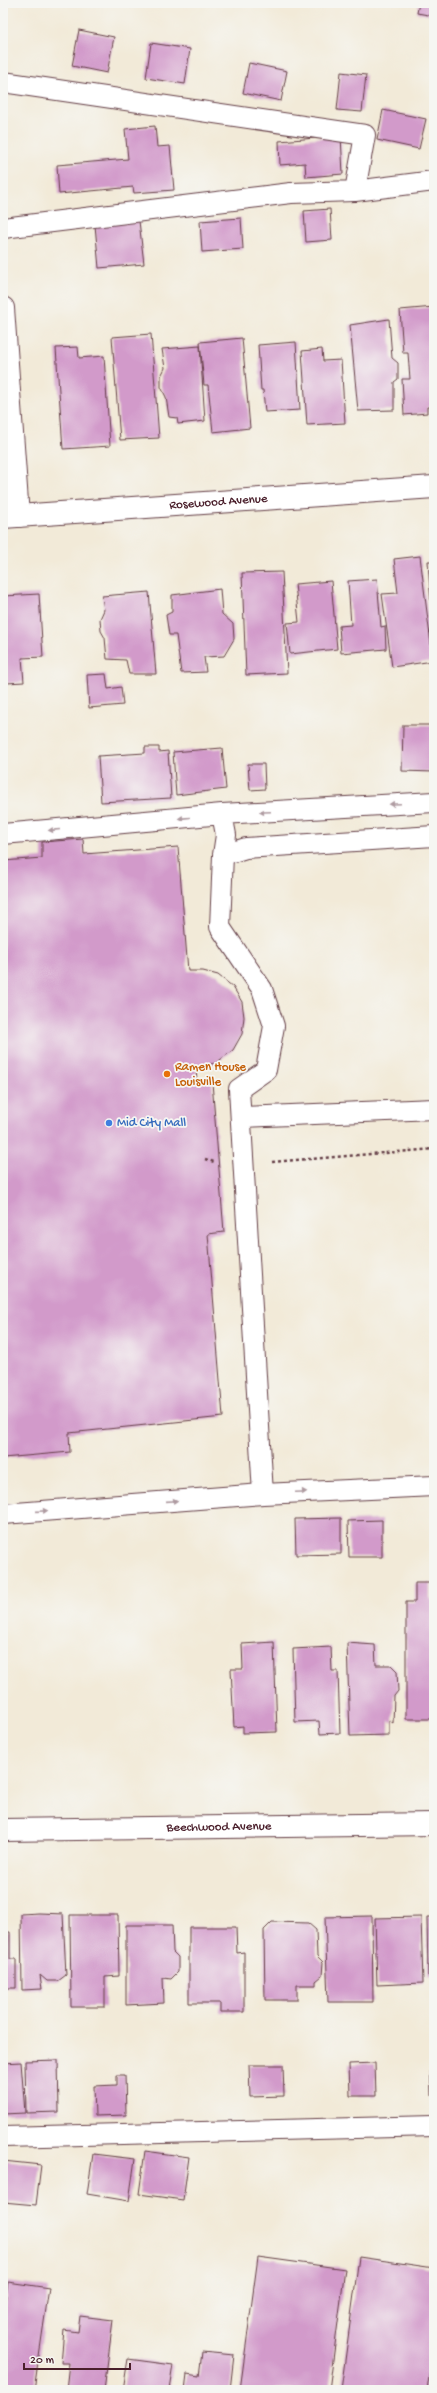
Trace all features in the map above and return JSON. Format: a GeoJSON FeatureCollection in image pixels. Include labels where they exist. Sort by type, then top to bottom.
{"type":"FeatureCollection","features":[{"type":"Feature","properties":{"kind":"street"},"geometry":{"type":"LineString","coordinates":[[3,308],[10,516]]}},
{"type":"Feature","properties":{"kind":"street","name":"Rosewood Avenue"},"geometry":{"type":"LineString","coordinates":[[10,516],[434,487]]}},
{"type":"Feature","properties":{"kind":"street","name":"Beechwood Avenue"},"geometry":{"type":"LineString","coordinates":[[3,1830],[434,1824]]}},
{"type":"Feature","properties":{"kind":"lane"},"geometry":{"type":"LineString","coordinates":[[3,82],[365,135],[355,192]]}},
{"type":"Feature","properties":{"kind":"lane"},"geometry":{"type":"LineString","coordinates":[[3,228],[291,193],[355,192],[434,181]]}},
{"type":"Feature","properties":{"kind":"lane"},"geometry":{"type":"LineString","coordinates":[[3,834],[222,814],[434,802]]}},
{"type":"Feature","properties":{"kind":"lane"},"geometry":{"type":"LineString","coordinates":[[222,814],[226,835],[223,855],[220,927],[262,989],[274,1026],[266,1070],[239,1089],[242,1117],[263,1494]]}},
{"type":"Feature","properties":{"kind":"lane"},"geometry":{"type":"LineString","coordinates":[[223,855],[246,848],[434,836]]}},
{"type":"Feature","properties":{"kind":"lane"},"geometry":{"type":"LineString","coordinates":[[242,1117],[434,1108]]}},
{"type":"Feature","properties":{"kind":"lane"},"geometry":{"type":"LineString","coordinates":[[3,1514],[263,1494],[434,1486]]}},
{"type":"Feature","properties":{"kind":"lane"},"geometry":{"type":"LineString","coordinates":[[3,2137],[434,2126]]}},
{"type":"Feature","properties":{"kind":"path"},"geometry":{"type":"LineString","coordinates":[[272,1162],[434,1149]]}},
{"type":"Feature","properties":{"kind":"building"},"geometry":{"type":"Polygon","coordinates":[[[419,3],[434,3],[434,16],[417,13],[419,3]]]}},
{"type":"Feature","properties":{"kind":"building"},"geometry":{"type":"Polygon","coordinates":[[[79,30],[114,37],[107,73],[72,66],[79,30]]]}},
{"type":"Feature","properties":{"kind":"building"},"geometry":{"type":"Polygon","coordinates":[[[151,43],[190,49],[185,84],[146,78],[151,43]]]}},
{"type":"Feature","properties":{"kind":"building"},"geometry":{"type":"Polygon","coordinates":[[[249,63],[287,71],[281,101],[243,93],[249,63]]]}},
{"type":"Feature","properties":{"kind":"building"},"geometry":{"type":"Polygon","coordinates":[[[341,72],[366,75],[362,112],[337,110],[341,72]]]}},
{"type":"Feature","properties":{"kind":"building"},"geometry":{"type":"Polygon","coordinates":[[[383,110],[426,119],[419,149],[377,140],[383,110]]]}},
{"type":"Feature","properties":{"kind":"building"},"geometry":{"type":"Polygon","coordinates":[[[155,126],[157,147],[170,146],[174,190],[134,193],[133,187],[59,194],[57,165],[128,159],[125,129],[155,126]]]}},
{"type":"Feature","properties":{"kind":"building"},"geometry":{"type":"Polygon","coordinates":[[[341,136],[343,174],[306,177],[305,163],[280,165],[279,141],[341,136]]]}},
{"type":"Feature","properties":{"kind":"building"},"geometry":{"type":"Polygon","coordinates":[[[330,209],[332,240],[306,242],[304,211],[330,209]]]}},
{"type":"Feature","properties":{"kind":"building"},"geometry":{"type":"Polygon","coordinates":[[[241,218],[243,249],[202,252],[200,221],[241,218]]]}},
{"type":"Feature","properties":{"kind":"building"},"geometry":{"type":"Polygon","coordinates":[[[139,221],[144,264],[99,268],[95,225],[139,221]]]}},
{"type":"Feature","properties":{"kind":"building"},"geometry":{"type":"Polygon","coordinates":[[[434,307],[434,407],[427,407],[427,413],[404,415],[402,379],[410,379],[408,353],[403,353],[400,310],[434,307]]]}},
{"type":"Feature","properties":{"kind":"building"},"geometry":{"type":"Polygon","coordinates":[[[389,319],[392,358],[398,363],[398,379],[394,382],[394,410],[358,411],[350,325],[389,319]]]}},
{"type":"Feature","properties":{"kind":"building"},"geometry":{"type":"Polygon","coordinates":[[[151,334],[159,438],[120,440],[112,337],[151,334]]]}},
{"type":"Feature","properties":{"kind":"building"},"geometry":{"type":"Polygon","coordinates":[[[242,338],[250,428],[213,432],[208,385],[204,385],[200,342],[242,338]]]}},
{"type":"Feature","properties":{"kind":"building"},"geometry":{"type":"Polygon","coordinates":[[[296,342],[300,410],[265,412],[263,390],[261,390],[258,345],[296,342]]]}},
{"type":"Feature","properties":{"kind":"building"},"geometry":{"type":"Polygon","coordinates":[[[200,346],[205,421],[178,424],[177,418],[169,417],[166,397],[161,387],[161,376],[165,368],[162,349],[200,346]]]}},
{"type":"Feature","properties":{"kind":"building"},"geometry":{"type":"Polygon","coordinates":[[[78,347],[79,358],[104,356],[110,446],[63,449],[56,348],[78,347]]]}},
{"type":"Feature","properties":{"kind":"building"},"geometry":{"type":"Polygon","coordinates":[[[322,349],[323,361],[341,360],[345,423],[307,425],[302,351],[322,349]]]}},
{"type":"Feature","properties":{"kind":"building"},"geometry":{"type":"Polygon","coordinates":[[[420,556],[433,661],[392,667],[382,594],[398,593],[394,559],[420,556]]]}},
{"type":"Feature","properties":{"kind":"building"},"geometry":{"type":"Polygon","coordinates":[[[428,561],[434,561],[434,619],[432,619],[428,561]]]}},
{"type":"Feature","properties":{"kind":"building"},"geometry":{"type":"Polygon","coordinates":[[[282,572],[287,673],[246,675],[242,573],[282,572]]]}},
{"type":"Feature","properties":{"kind":"building"},"geometry":{"type":"Polygon","coordinates":[[[377,579],[381,627],[385,626],[386,649],[341,653],[339,626],[351,625],[348,581],[377,579]]]}},
{"type":"Feature","properties":{"kind":"building"},"geometry":{"type":"Polygon","coordinates":[[[331,581],[337,649],[290,654],[287,623],[299,622],[295,584],[331,581]]]}},
{"type":"Feature","properties":{"kind":"building"},"geometry":{"type":"Polygon","coordinates":[[[220,589],[222,614],[233,624],[234,639],[224,656],[204,657],[206,672],[181,673],[176,635],[169,635],[166,615],[172,612],[172,595],[220,589]]]}},
{"type":"Feature","properties":{"kind":"building"},"geometry":{"type":"Polygon","coordinates":[[[149,592],[156,674],[129,674],[126,660],[107,659],[105,638],[101,631],[100,619],[104,610],[102,596],[149,592]]]}},
{"type":"Feature","properties":{"kind":"building"},"geometry":{"type":"Polygon","coordinates":[[[39,594],[43,657],[22,658],[24,682],[7,683],[3,596],[39,594]]]}},
{"type":"Feature","properties":{"kind":"building"},"geometry":{"type":"Polygon","coordinates":[[[106,674],[108,689],[121,687],[123,705],[89,708],[87,675],[106,674]]]}},
{"type":"Feature","properties":{"kind":"building"},"geometry":{"type":"Polygon","coordinates":[[[403,725],[434,725],[434,772],[402,771],[403,725]]]}},
{"type":"Feature","properties":{"kind":"building"},"geometry":{"type":"Polygon","coordinates":[[[145,747],[159,747],[159,752],[168,751],[171,798],[101,802],[98,756],[145,753],[145,747]]]}},
{"type":"Feature","properties":{"kind":"building"},"geometry":{"type":"Polygon","coordinates":[[[222,748],[226,789],[176,795],[173,752],[222,748]]]}},
{"type":"Feature","properties":{"kind":"building"},"geometry":{"type":"Polygon","coordinates":[[[248,764],[264,764],[265,789],[250,790],[248,764]]]}},
{"type":"Feature","properties":{"kind":"building","name":"Mid City Mall"},"geometry":{"type":"Polygon","coordinates":[[[83,839],[84,854],[178,847],[188,971],[203,971],[218,975],[233,987],[242,1002],[244,1017],[242,1034],[233,1050],[216,1063],[196,1067],[197,1083],[212,1082],[224,1232],[208,1234],[223,1417],[69,1433],[70,1452],[3,1458],[3,861],[42,858],[42,842],[83,839]]]}},
{"type":"Feature","properties":{"kind":"building"},"geometry":{"type":"Polygon","coordinates":[[[341,1518],[341,1554],[296,1555],[295,1519],[341,1518]]]}},
{"type":"Feature","properties":{"kind":"building"},"geometry":{"type":"Polygon","coordinates":[[[382,1520],[382,1557],[349,1557],[348,1521],[382,1520]]]}},
{"type":"Feature","properties":{"kind":"building"},"geometry":{"type":"Polygon","coordinates":[[[415,1583],[430,1583],[430,1600],[434,1600],[434,1719],[406,1719],[406,1602],[415,1602],[415,1583]]]}},
{"type":"Feature","properties":{"kind":"building"},"geometry":{"type":"Polygon","coordinates":[[[274,1642],[277,1732],[243,1733],[243,1726],[234,1727],[231,1669],[243,1669],[242,1644],[274,1642]]]}},
{"type":"Feature","properties":{"kind":"building"},"geometry":{"type":"Polygon","coordinates":[[[347,1643],[375,1645],[376,1665],[391,1665],[397,1671],[398,1691],[394,1696],[393,1723],[389,1720],[389,1735],[350,1736],[347,1643]]]}},
{"type":"Feature","properties":{"kind":"building"},"geometry":{"type":"Polygon","coordinates":[[[331,1647],[332,1671],[338,1671],[340,1733],[320,1734],[319,1721],[295,1722],[293,1649],[331,1647]]]}},
{"type":"Feature","properties":{"kind":"building"},"geometry":{"type":"Polygon","coordinates":[[[21,1914],[63,1914],[66,1975],[58,1981],[47,1981],[40,1975],[42,1989],[22,1990],[21,1914]]]}},
{"type":"Feature","properties":{"kind":"building"},"geometry":{"type":"Polygon","coordinates":[[[70,1915],[118,1915],[119,1976],[105,1977],[105,2007],[71,2007],[70,1915]]]}},
{"type":"Feature","properties":{"kind":"building"},"geometry":{"type":"Polygon","coordinates":[[[372,1916],[373,2002],[328,2002],[325,1917],[372,1916]]]}},
{"type":"Feature","properties":{"kind":"building"},"geometry":{"type":"Polygon","coordinates":[[[421,1917],[423,1983],[377,1985],[375,1918],[421,1917]]]}},
{"type":"Feature","properties":{"kind":"building"},"geometry":{"type":"Polygon","coordinates":[[[427,1917],[434,1917],[434,1976],[428,1976],[427,1917]]]}},
{"type":"Feature","properties":{"kind":"building"},"geometry":{"type":"Polygon","coordinates":[[[272,1922],[308,1923],[316,1930],[317,1956],[323,1962],[322,1976],[316,1981],[316,1985],[297,1985],[297,2000],[265,2000],[264,1930],[272,1922]]]}},
{"type":"Feature","properties":{"kind":"building"},"geometry":{"type":"Polygon","coordinates":[[[126,1925],[172,1925],[173,1952],[178,1957],[178,1972],[171,1979],[163,1978],[164,2003],[126,2005],[126,1925]]]}},
{"type":"Feature","properties":{"kind":"building"},"geometry":{"type":"Polygon","coordinates":[[[189,1927],[236,1927],[237,1953],[244,1952],[244,2012],[220,2012],[220,2003],[189,2003],[189,1927]]]}},
{"type":"Feature","properties":{"kind":"building"},"geometry":{"type":"Polygon","coordinates":[[[3,1932],[10,1932],[10,1959],[16,1959],[16,1988],[3,1988],[3,1932]]]}},
{"type":"Feature","properties":{"kind":"building"},"geometry":{"type":"Polygon","coordinates":[[[58,2060],[59,2112],[26,2113],[25,2061],[58,2060]]]}},
{"type":"Feature","properties":{"kind":"building"},"geometry":{"type":"Polygon","coordinates":[[[430,2061],[434,2061],[434,2095],[431,2095],[430,2061]]]}},
{"type":"Feature","properties":{"kind":"building"},"geometry":{"type":"Polygon","coordinates":[[[21,2062],[25,2113],[3,2114],[3,2063],[21,2062]]]}},
{"type":"Feature","properties":{"kind":"building"},"geometry":{"type":"Polygon","coordinates":[[[375,2063],[376,2096],[350,2096],[349,2064],[375,2063]]]}},
{"type":"Feature","properties":{"kind":"building"},"geometry":{"type":"Polygon","coordinates":[[[249,2065],[283,2065],[284,2096],[250,2097],[249,2065]]]}},
{"type":"Feature","properties":{"kind":"building"},"geometry":{"type":"Polygon","coordinates":[[[117,2075],[125,2075],[126,2115],[95,2116],[94,2086],[117,2085],[117,2075]]]}},
{"type":"Feature","properties":{"kind":"building"},"geometry":{"type":"Polygon","coordinates":[[[145,2151],[189,2157],[183,2200],[139,2194],[145,2151]]]}},
{"type":"Feature","properties":{"kind":"building"},"geometry":{"type":"Polygon","coordinates":[[[93,2154],[135,2159],[129,2201],[87,2194],[93,2154]]]}},
{"type":"Feature","properties":{"kind":"building"},"geometry":{"type":"Polygon","coordinates":[[[3,2161],[41,2165],[36,2205],[3,2202],[3,2161]]]}},
{"type":"Feature","properties":{"kind":"building"},"geometry":{"type":"Polygon","coordinates":[[[258,2257],[345,2269],[329,2390],[240,2390],[258,2257]]]}},
{"type":"Feature","properties":{"kind":"building"},"geometry":{"type":"Polygon","coordinates":[[[359,2257],[434,2268],[434,2339],[427,2390],[341,2390],[359,2257]]]}},
{"type":"Feature","properties":{"kind":"building"},"geometry":{"type":"Polygon","coordinates":[[[8,2282],[49,2288],[34,2390],[3,2390],[3,2317],[8,2282]]]}},
{"type":"Feature","properties":{"kind":"building"},"geometry":{"type":"Polygon","coordinates":[[[80,2316],[113,2320],[104,2390],[66,2390],[69,2363],[61,2363],[64,2330],[78,2332],[80,2316]]]}},
{"type":"Feature","properties":{"kind":"building"},"geometry":{"type":"Polygon","coordinates":[[[202,2352],[234,2355],[230,2390],[185,2390],[187,2374],[199,2376],[202,2352]]]}},
{"type":"Feature","properties":{"kind":"building"},"geometry":{"type":"Polygon","coordinates":[[[128,2359],[173,2365],[169,2390],[123,2390],[128,2359]]]}},
{"type":"Feature","properties":{"kind":"place","name":"Ramen House Louisville"},"geometry":{"type":"Point","coordinates":[167,1074]}},
{"type":"Feature","properties":{"kind":"place","name":"Mid City Mall"},"geometry":{"type":"Point","coordinates":[109,1123]}}]}
